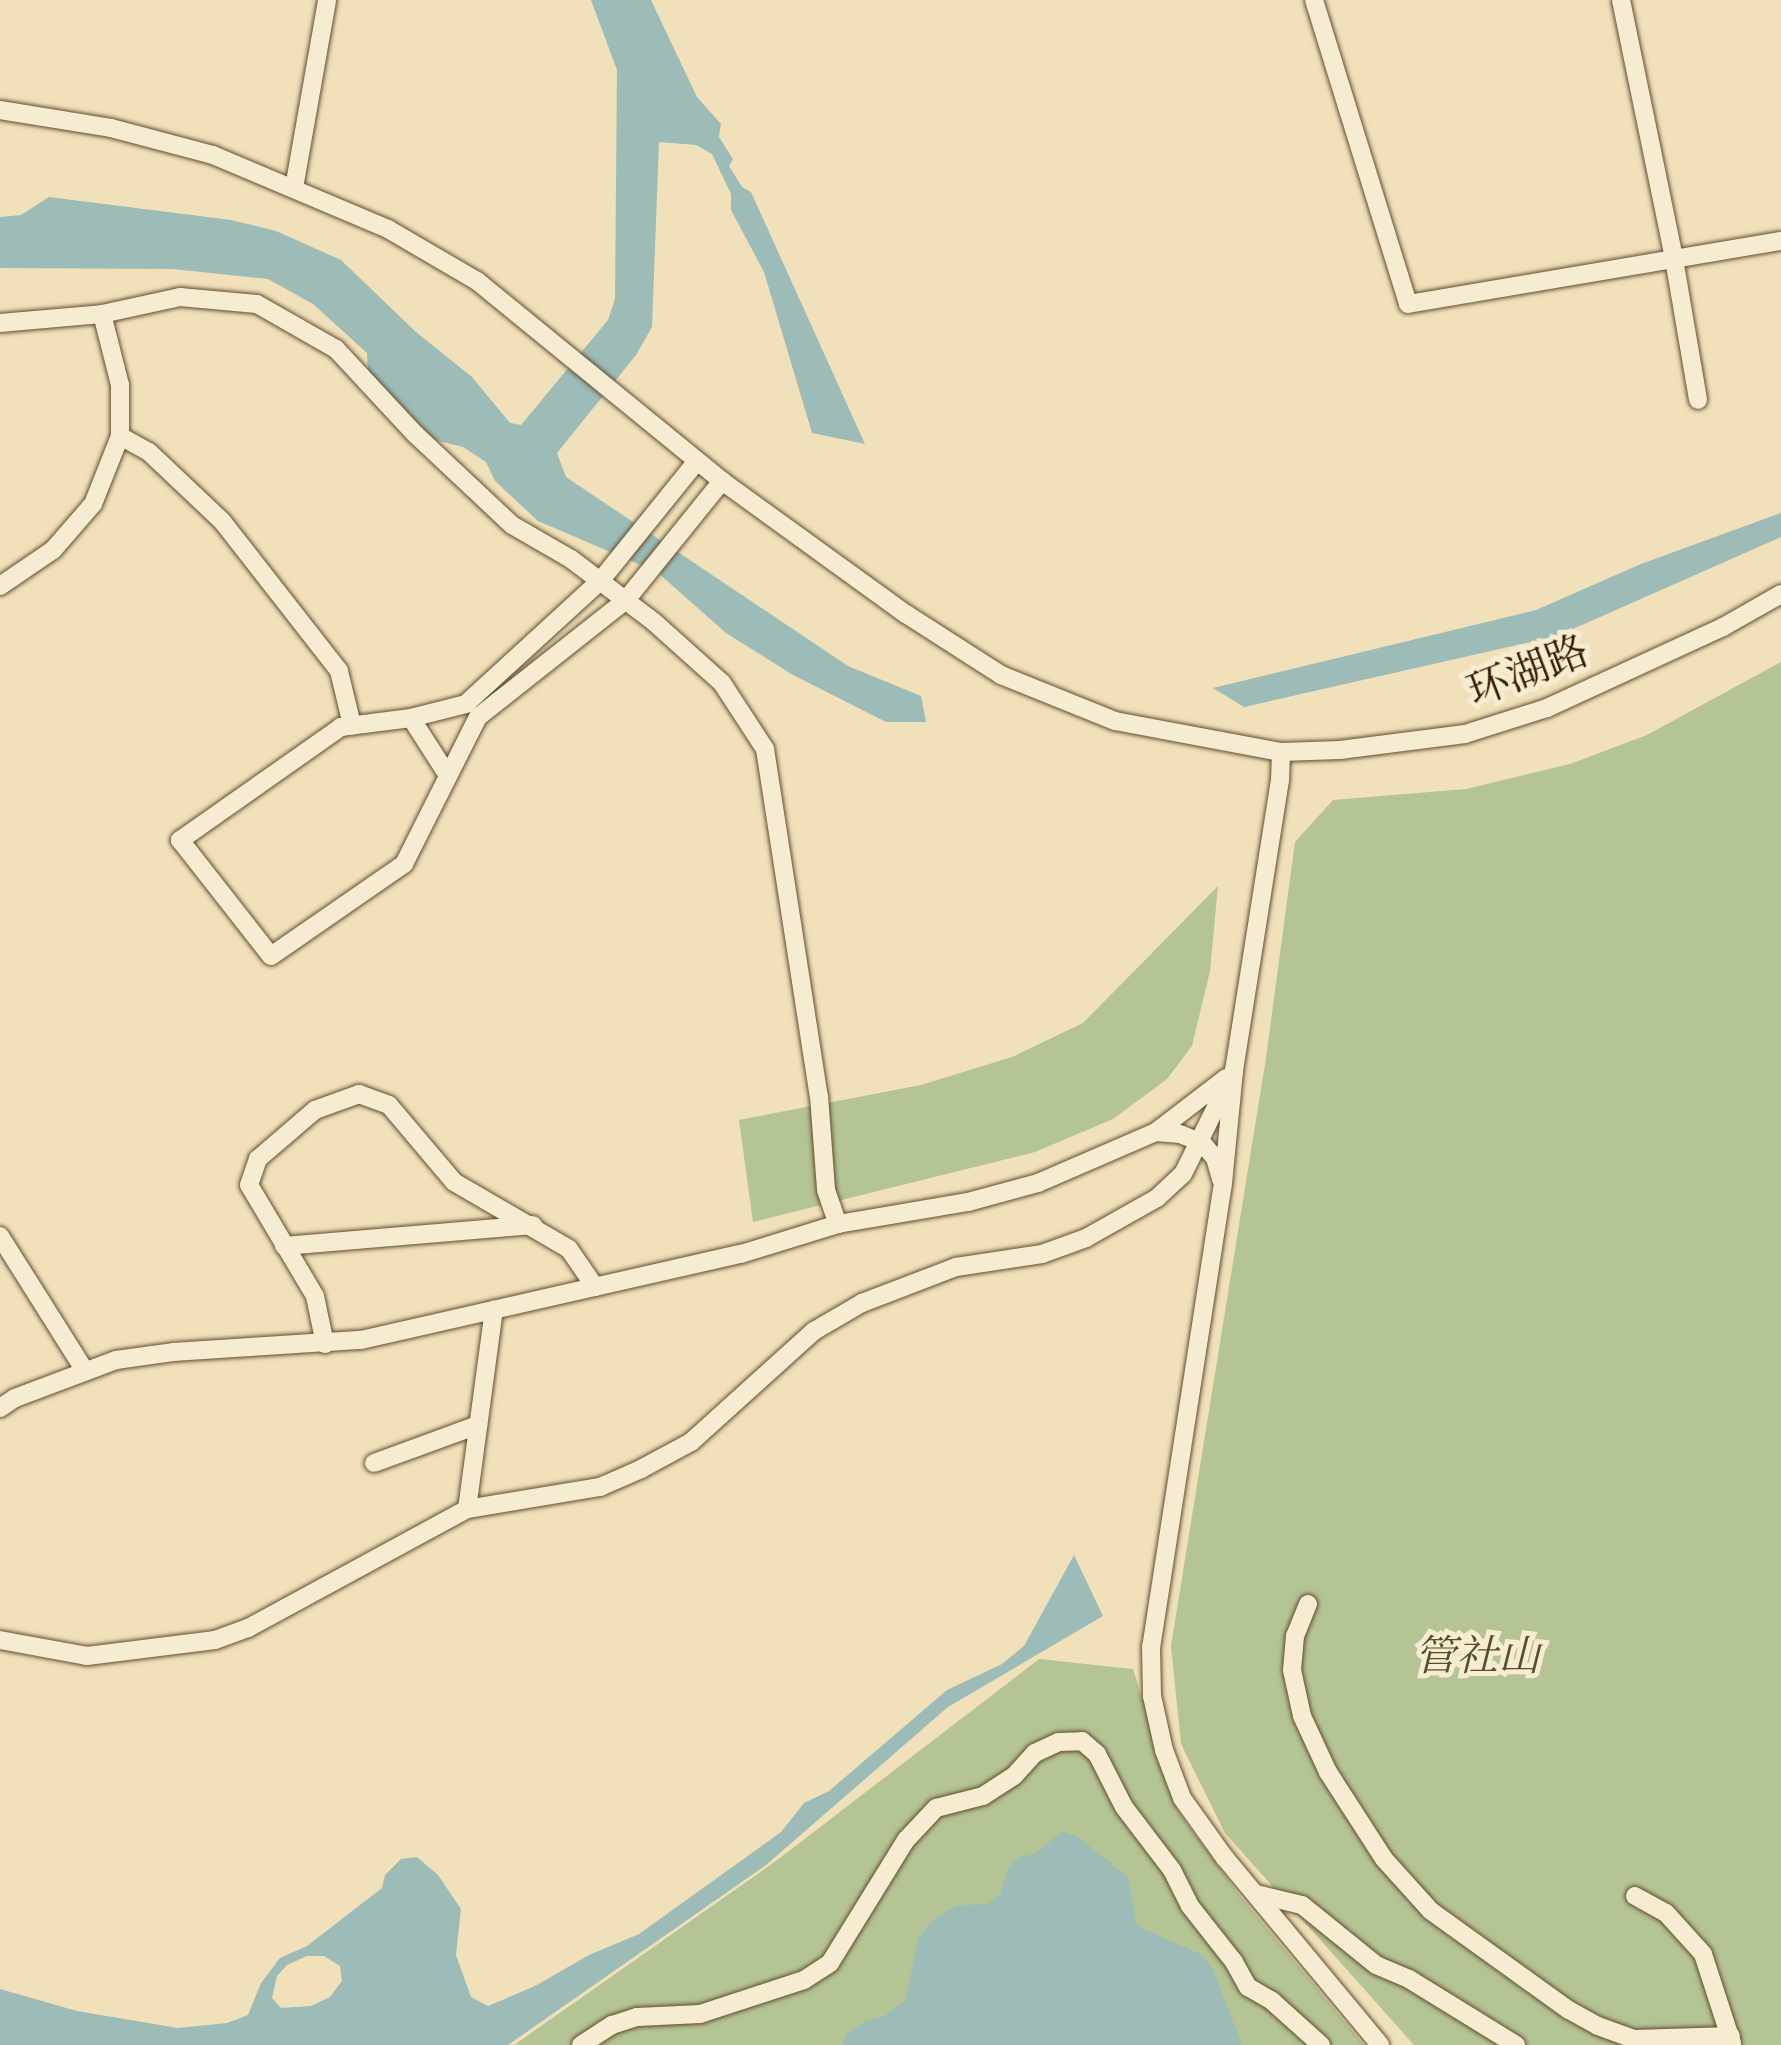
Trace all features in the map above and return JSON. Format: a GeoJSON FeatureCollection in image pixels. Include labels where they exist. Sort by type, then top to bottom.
{"type":"FeatureCollection","features":[{"type":"Feature","properties":{"kind":"street"},"geometry":{"type":"LineString","coordinates":[[294,188],[327,0]]}},
{"type":"Feature","properties":{"kind":"street"},"geometry":{"type":"LineString","coordinates":[[1314,0],[1408,304],[1781,241]]}},
{"type":"Feature","properties":{"kind":"street"},"geometry":{"type":"LineString","coordinates":[[1620,0],[1674,259],[1698,400]]}},
{"type":"Feature","properties":{"kind":"street","name":"环湖路"},"geometry":{"type":"LineString","coordinates":[[0,110],[110,128],[213,155],[388,229],[462,272],[559,345],[722,481],[906,614],[1001,675],[1115,721],[1281,752],[1340,750],[1465,734],[1547,708],[1723,627],[1781,594]]}},
{"type":"Feature","properties":{"kind":"street"},"geometry":{"type":"LineString","coordinates":[[0,323],[102,314],[180,298],[257,304],[336,349],[415,434],[512,525],[626,600],[722,682],[765,749],[819,1096],[826,1190],[838,1224]]}},
{"type":"Feature","properties":{"kind":"street"},"geometry":{"type":"LineString","coordinates":[[0,586],[53,550],[94,504],[120,436],[120,385],[102,314]]}},
{"type":"Feature","properties":{"kind":"street"},"geometry":{"type":"LineString","coordinates":[[120,436],[148,452],[222,520],[339,670],[352,726]]}},
{"type":"Feature","properties":{"kind":"street"},"geometry":{"type":"LineString","coordinates":[[697,461],[600,581],[472,711],[404,864],[270,956],[180,840],[341,727],[472,711],[626,600],[722,481]]}},
{"type":"Feature","properties":{"kind":"street"},"geometry":{"type":"LineString","coordinates":[[410,718],[446,774]]}},
{"type":"Feature","properties":{"kind":"street"},"geometry":{"type":"LineString","coordinates":[[1281,752],[1280,780],[1234,1071],[1223,1183],[1151,1647],[1152,1696],[1164,1750],[1182,1798],[1255,1894],[1380,2045]]}},
{"type":"Feature","properties":{"kind":"street"},"geometry":{"type":"LineString","coordinates":[[2,1405],[116,1360],[174,1352],[325,1344],[741,1254],[838,1224],[968,1202],[1038,1183],[1156,1132],[1200,1102],[1234,1071]]}},
{"type":"Feature","properties":{"kind":"street"},"geometry":{"type":"LineString","coordinates":[[0,1640],[87,1656],[215,1640],[248,1628],[466,1509],[600,1487],[691,1442],[814,1330],[862,1302],[956,1267],[1042,1254],[1086,1238],[1157,1198],[1184,1174],[1234,1071]]}},
{"type":"Feature","properties":{"kind":"street"},"geometry":{"type":"LineString","coordinates":[[325,1344],[315,1296],[249,1185],[258,1159],[315,1110],[359,1094],[389,1105],[454,1182],[569,1248],[595,1287]]}},
{"type":"Feature","properties":{"kind":"street"},"geometry":{"type":"LineString","coordinates":[[1156,1132],[1202,1143],[1215,1158],[1223,1183]]}},
{"type":"Feature","properties":{"kind":"street"},"geometry":{"type":"LineString","coordinates":[[284,1246],[534,1225]]}},
{"type":"Feature","properties":{"kind":"street"},"geometry":{"type":"LineString","coordinates":[[0,1236],[84,1371]]}},
{"type":"Feature","properties":{"kind":"street"},"geometry":{"type":"LineString","coordinates":[[466,1509],[494,1310]]}},
{"type":"Feature","properties":{"kind":"street"},"geometry":{"type":"LineString","coordinates":[[374,1463],[478,1425]]}},
{"type":"Feature","properties":{"kind":"street"},"geometry":{"type":"LineString","coordinates":[[1308,1604],[1294,1636],[1292,1670],[1302,1716],[1328,1772],[1375,1844],[1431,1911],[1569,2010],[1598,2026],[1634,2039],[1731,2040],[1704,1954],[1666,1914],[1635,1896]]}},
{"type":"Feature","properties":{"kind":"street"},"geometry":{"type":"LineString","coordinates":[[581,2045],[612,2026],[637,2017],[700,2014],[804,1980],[830,1964],[906,1840],[936,1808],[983,1796],[1014,1776],[1036,1753],[1059,1742],[1082,1741],[1098,1754],[1124,1807],[1172,1870],[1190,1906],[1234,1962],[1248,1988],[1307,2029],[1321,2045]]}},
{"type":"Feature","properties":{"kind":"street"},"geometry":{"type":"LineString","coordinates":[[1255,1894],[1302,1905],[1376,1965],[1409,1980],[1516,2045]]}},
{"type":"Feature","properties":{"kind":"green space","name":"管社山"},"geometry":{"type":"Polygon","coordinates":[[[1781,662],[1781,2045],[1414,2045],[1225,1833],[1181,1744],[1171,1646],[1266,1058],[1295,842],[1333,800],[1466,789],[1570,764],[1647,735],[1781,662]]]}},
{"type":"Feature","properties":{"kind":"green space"},"geometry":{"type":"Polygon","coordinates":[[[1218,886],[1210,971],[1192,1046],[1167,1079],[1113,1119],[1035,1152],[753,1222],[739,1120],[921,1085],[1012,1057],[1083,1023],[1218,886]]]}},
{"type":"Feature","properties":{"kind":"green space"},"geometry":{"type":"Polygon","coordinates":[[[1039,1659],[1133,1669],[1177,1810],[1240,1896],[1364,2045],[514,2045],[776,1861],[1039,1659]]]}},
{"type":"Feature","properties":{"kind":"water"},"geometry":{"type":"Polygon","coordinates":[[[591,0],[651,0],[697,97],[721,124],[719,137],[733,159],[729,166],[742,187],[751,192],[865,444],[812,433],[764,272],[731,210],[731,194],[712,154],[696,145],[659,142],[652,327],[636,355],[557,453],[566,477],[848,666],[921,696],[926,722],[886,722],[793,675],[726,633],[657,572],[538,521],[495,481],[486,462],[463,447],[435,440],[368,373],[367,353],[313,304],[268,279],[172,269],[0,268],[0,217],[21,215],[49,197],[231,220],[276,231],[341,260],[416,332],[472,377],[510,423],[521,425],[608,320],[615,299],[617,70],[591,0]]]}},
{"type":"Feature","properties":{"kind":"water"},"geometry":{"type":"Polygon","coordinates":[[[1781,513],[1781,537],[1557,636],[1244,707],[1213,688],[1536,610],[1641,564],[1781,513]]]}},
{"type":"Feature","properties":{"kind":"water"},"geometry":{"type":"Polygon","coordinates":[[[1074,1555],[1103,1616],[948,1707],[766,1865],[508,2045],[0,2045],[0,1989],[77,2011],[178,2028],[227,2023],[248,2015],[261,1983],[280,1958],[307,1946],[382,1888],[385,1875],[401,1859],[417,1857],[438,1875],[461,1909],[456,1955],[471,1997],[488,2006],[639,1934],[781,1832],[804,1803],[829,1791],[947,1690],[1002,1664],[1024,1646],[1074,1555]],[[307,1956],[287,1965],[277,1976],[272,1998],[281,2008],[311,2006],[330,1997],[342,1981],[340,1966],[324,1956],[307,1956]]]}},
{"type":"Feature","properties":{"kind":"water"},"geometry":{"type":"Polygon","coordinates":[[[1062,1831],[1078,1837],[1128,1877],[1137,1926],[1200,1954],[1212,1967],[1242,2045],[843,2045],[846,2034],[866,2021],[883,2017],[906,2000],[918,1938],[936,1917],[959,1905],[987,1904],[1000,1894],[1008,1868],[1019,1857],[1035,1854],[1062,1831]]]}}]}
